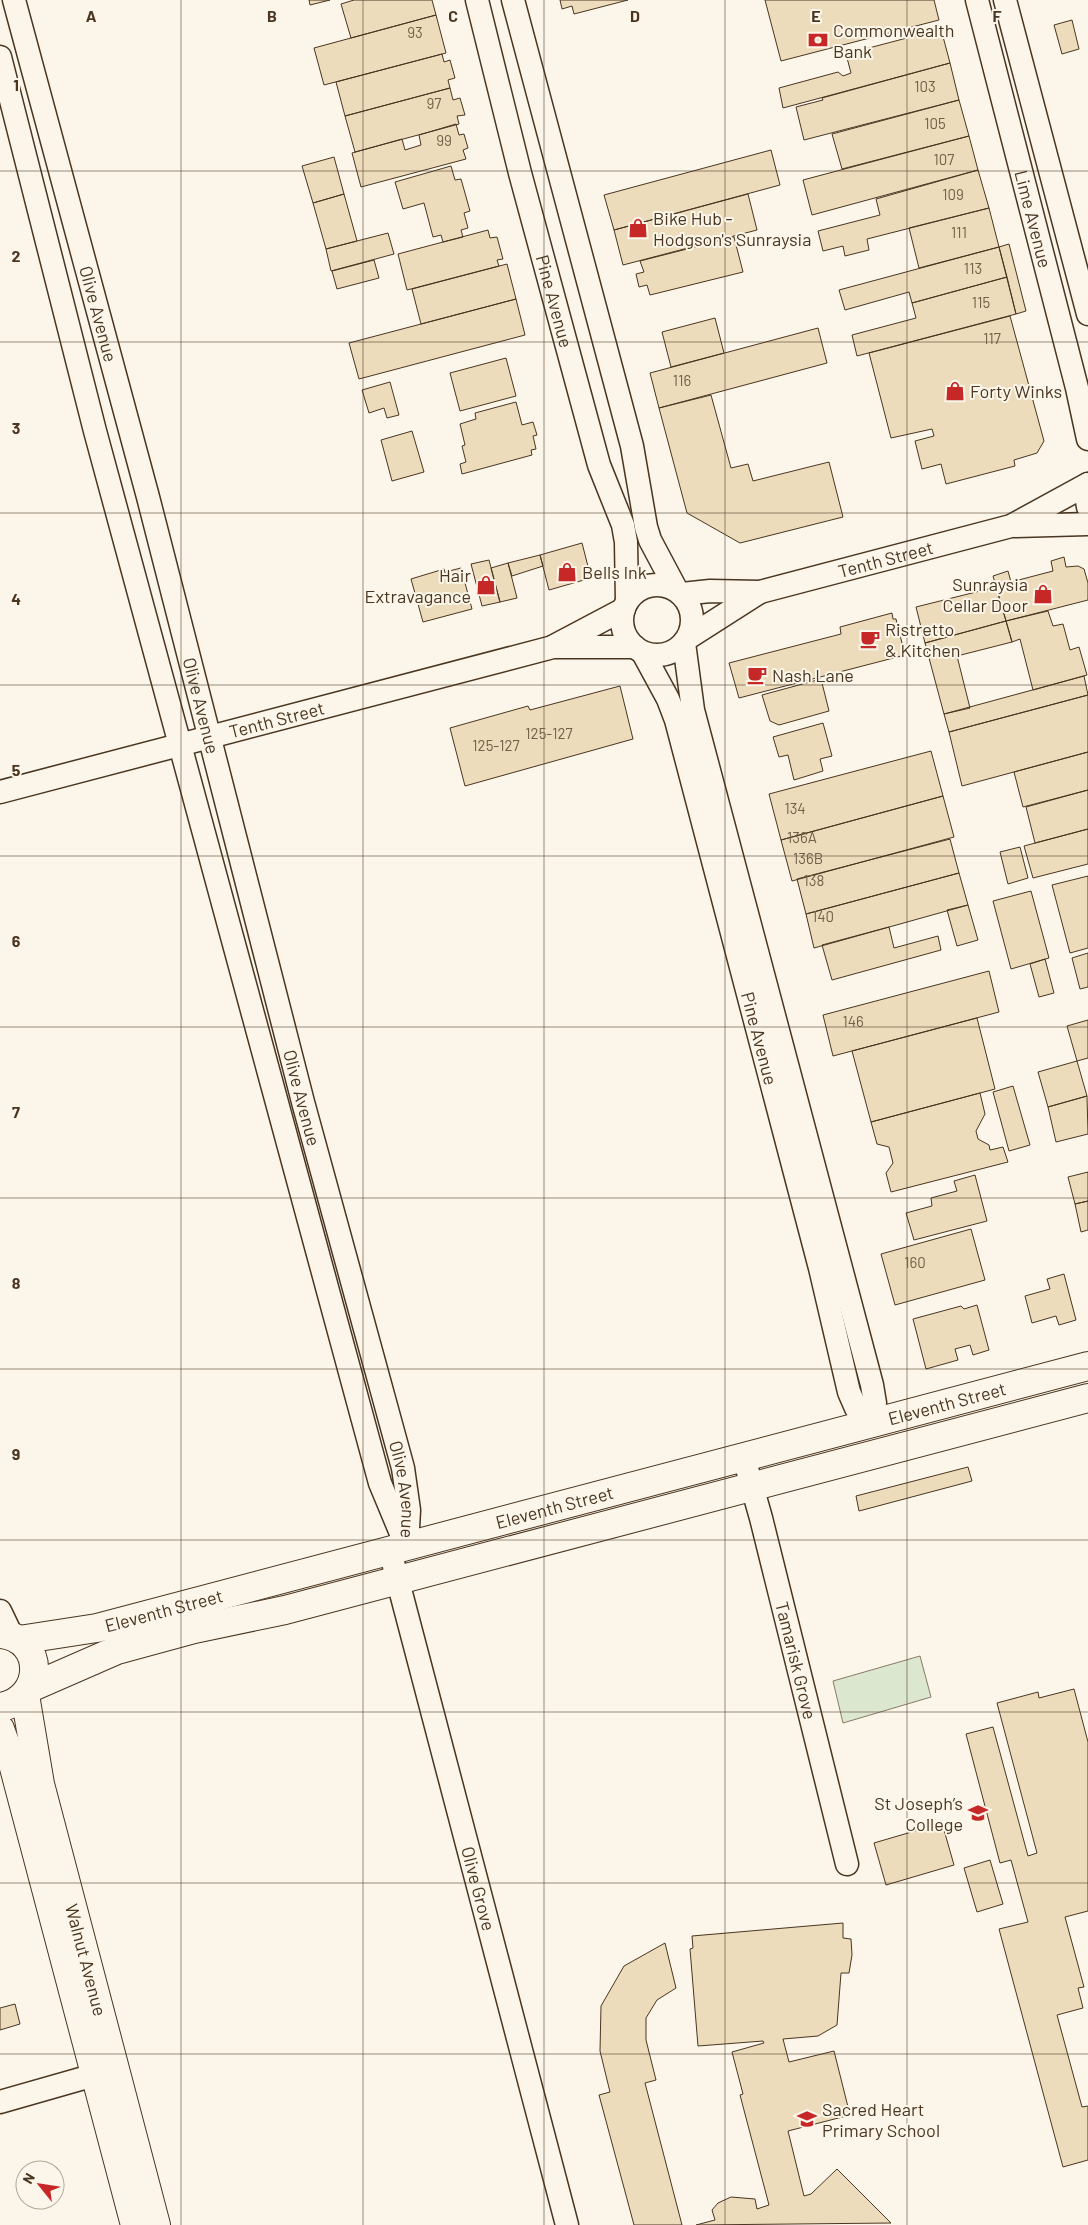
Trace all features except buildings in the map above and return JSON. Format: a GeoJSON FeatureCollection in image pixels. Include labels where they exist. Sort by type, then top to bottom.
{"type":"FeatureCollection","features":[{"type":"Feature","properties":{"kind":"main road","name":"Eleventh Street"},"geometry":{"type":"LineString","coordinates":[[10,1636],[97,1628],[1088,1366]]}},
{"type":"Feature","properties":{"kind":"main road","name":"Eleventh Street"},"geometry":{"type":"LineString","coordinates":[[0,1707],[8,1706],[28,1691],[117,1650],[194,1629],[285,1610],[752,1485],[879,1454],[1088,1398]]}},
{"type":"Feature","properties":{"kind":"main road","name":"Pine Avenue"},"geometry":{"type":"LineString","coordinates":[[871,1424],[879,1454]]}},
{"type":"Feature","properties":{"kind":"main road","name":"Walnut Avenue"},"geometry":{"type":"LineString","coordinates":[[10,1636],[32,1657],[34,1678],[28,1691],[40,1784],[105,2072],[135,2225]]}},
{"type":"Feature","properties":{"kind":"main road","name":"Walnut Avenue"},"geometry":{"type":"LineString","coordinates":[[0,1729],[13,1764],[105,2072],[156,2225]]}},
{"type":"Feature","properties":{"kind":"street","name":"Olive Avenue"},"geometry":{"type":"LineString","coordinates":[[14,0],[148,497],[303,1102],[403,1468],[409,1510],[398,1548]]}},
{"type":"Feature","properties":{"kind":"street","name":"Pine Avenue"},"geometry":{"type":"LineString","coordinates":[[477,0],[508,125],[599,465],[623,526],[626,542],[625,605]]}},
{"type":"Feature","properties":{"kind":"street","name":"Pine Avenue"},"geometry":{"type":"LineString","coordinates":[[513,0],[632,446],[646,526],[650,540],[679,592]]}},
{"type":"Feature","properties":{"kind":"street","name":"Lime Avenue"},"geometry":{"type":"LineString","coordinates":[[977,0],[1077,388],[1088,439]]}},
{"type":"Feature","properties":{"kind":"street","name":"Lime Avenue"},"geometry":{"type":"LineString","coordinates":[[1005,0],[1088,314]]}},
{"type":"Feature","properties":{"kind":"street","name":"Olive Avenue"},"geometry":{"type":"LineString","coordinates":[[0,57],[95,431],[398,1548]]}},
{"type":"Feature","properties":{"kind":"street"},"geometry":{"type":"LineString","coordinates":[[508,125],[543,115]]}},
{"type":"Feature","properties":{"kind":"street","name":"Tenth Street"},"geometry":{"type":"LineString","coordinates":[[1011,526],[1088,484]]}},
{"type":"Feature","properties":{"kind":"street"},"geometry":{"type":"LineString","coordinates":[[1088,484],[1086,495],[1088,507]]}},
{"type":"Feature","properties":{"kind":"street","name":"Tenth Street"},"geometry":{"type":"LineString","coordinates":[[679,592],[760,592],[1011,526],[1088,524]]}},
{"type":"Feature","properties":{"kind":"street"},"geometry":{"type":"LineString","coordinates":[[654,584],[679,592],[689,603],[693,615],[692,626],[686,640],[665,655],[639,650],[623,630],[625,605],[634,593],[654,584]]}},
{"type":"Feature","properties":{"kind":"street","name":"Tenth Street"},"geometry":{"type":"LineString","coordinates":[[686,640],[760,592]]}},
{"type":"Feature","properties":{"kind":"street","name":"Tenth Street"},"geometry":{"type":"LineString","coordinates":[[0,792],[553,647],[625,605]]}},
{"type":"Feature","properties":{"kind":"street","name":"Pine Avenue"},"geometry":{"type":"LineString","coordinates":[[686,640],[693,710],[872,1385],[875,1402],[871,1424]]}},
{"type":"Feature","properties":{"kind":"street","name":"Tenth Street"},"geometry":{"type":"LineString","coordinates":[[553,647],[639,650]]}},
{"type":"Feature","properties":{"kind":"street","name":"Pine Avenue"},"geometry":{"type":"LineString","coordinates":[[639,650],[668,699],[676,720],[818,1258],[848,1392],[856,1408],[871,1424]]}},
{"type":"Feature","properties":{"kind":"street","name":"Tamarisk Grove"},"geometry":{"type":"LineString","coordinates":[[744,1458],[847,1864]]}},
{"type":"Feature","properties":{"kind":"street","name":"Olive Grove"},"geometry":{"type":"LineString","coordinates":[[398,1548],[397,1580],[567,2225]]}},
{"type":"Feature","properties":{"kind":"street"},"geometry":{"type":"LineString","coordinates":[[0,1611],[10,1636]]}},
{"type":"Feature","properties":{"kind":"street"},"geometry":{"type":"LineString","coordinates":[[0,2102],[105,2072]]}},
{"type":"Feature","properties":{"kind":"green space"},"geometry":{"type":"Polygon","coordinates":[[[920,1656],[931,1697],[843,1723],[833,1681],[920,1656]]]}},
{"type":"Feature","properties":{"kind":"place","name":"Commonwealth Bank"},"geometry":{"type":"Point","coordinates":[818,40]}},
{"type":"Feature","properties":{"kind":"place","name":"Bike Hub - Hodgson's Sunraysia"},"geometry":{"type":"Point","coordinates":[638,228]}},
{"type":"Feature","properties":{"kind":"place","name":"Forty Winks"},"geometry":{"type":"Point","coordinates":[955,391]}},
{"type":"Feature","properties":{"kind":"place","name":"Bells Ink"},"geometry":{"type":"Point","coordinates":[567,572]}},
{"type":"Feature","properties":{"kind":"place","name":"Hair Extravagance"},"geometry":{"type":"Point","coordinates":[486,585]}},
{"type":"Feature","properties":{"kind":"place","name":"Sunraysia Cellar Door"},"geometry":{"type":"Point","coordinates":[1043,594]}},
{"type":"Feature","properties":{"kind":"place","name":"Ristretto & Kitchen"},"geometry":{"type":"Point","coordinates":[870,639]}},
{"type":"Feature","properties":{"kind":"place","name":"Nash Lane"},"geometry":{"type":"Point","coordinates":[757,675]}},
{"type":"Feature","properties":{"kind":"place","name":"St Joseph’s College"},"geometry":{"type":"Point","coordinates":[978,1813]}},
{"type":"Feature","properties":{"kind":"place","name":"Sacred Heart Primary School"},"geometry":{"type":"Point","coordinates":[807,2119]}}]}
